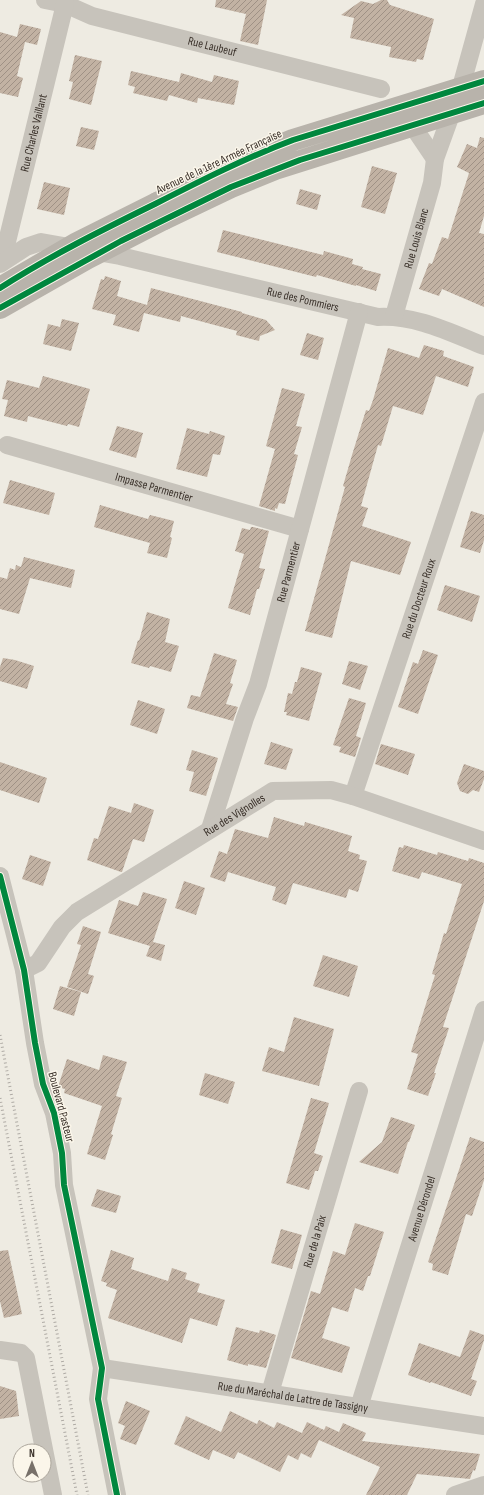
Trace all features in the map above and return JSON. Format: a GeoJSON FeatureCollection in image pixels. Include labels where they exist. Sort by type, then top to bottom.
{"type":"FeatureCollection","features":[{"type":"Feature","properties":{"kind":"main road","name":"Avenue de la 1ère Armée Française"},"geometry":{"type":"LineString","coordinates":[[0,308],[88,258],[233,165],[287,142],[484,81]]}},
{"type":"Feature","properties":{"kind":"main road","name":"Avenue de la 1ère Armée Française"},"geometry":{"type":"LineString","coordinates":[[0,288],[77,243],[160,211],[231,187],[275,169],[484,103]]}},
{"type":"Feature","properties":{"kind":"street","name":"Rue Laubeuf"},"geometry":{"type":"LineString","coordinates":[[45,0],[65,4],[92,16],[381,89]]}},
{"type":"Feature","properties":{"kind":"street","name":"Rue Charles Vaillant"},"geometry":{"type":"LineString","coordinates":[[1,263],[65,4]]}},
{"type":"Feature","properties":{"kind":"street","name":"Rue Louis Blanc"},"geometry":{"type":"LineString","coordinates":[[394,316],[432,183],[435,159],[461,87],[484,4]]}},
{"type":"Feature","properties":{"kind":"street"},"geometry":{"type":"LineString","coordinates":[[412,125],[435,159]]}},
{"type":"Feature","properties":{"kind":"street","name":"Rue des Pommiers"},"geometry":{"type":"LineString","coordinates":[[1,263],[26,247],[41,242],[120,256],[378,317],[394,316],[417,320],[484,346]]}},
{"type":"Feature","properties":{"kind":"street"},"geometry":{"type":"LineString","coordinates":[[0,320],[86,267],[120,256]]}},
{"type":"Feature","properties":{"kind":"street","name":"Rue Parmentier"},"geometry":{"type":"LineString","coordinates":[[210,829],[245,718],[258,684],[360,312]]}},
{"type":"Feature","properties":{"kind":"street","name":"Rue du Docteur Roux"},"geometry":{"type":"LineString","coordinates":[[353,796],[484,402]]}},
{"type":"Feature","properties":{"kind":"street","name":"Impasse Parmentier"},"geometry":{"type":"LineString","coordinates":[[7,445],[300,529]]}},
{"type":"Feature","properties":{"kind":"street","name":"Rue des Vignolles"},"geometry":{"type":"LineString","coordinates":[[24,970],[38,963],[62,927],[77,912],[273,791],[330,790],[353,796],[484,841]]}},
{"type":"Feature","properties":{"kind":"street","name":"Boulevard Pasteur"},"geometry":{"type":"LineString","coordinates":[[0,876],[24,970],[43,1084],[54,1113],[62,1153],[64,1185],[102,1368],[98,1399],[117,1495]]}},
{"type":"Feature","properties":{"kind":"street","name":"Avenue Dérondel"},"geometry":{"type":"LineString","coordinates":[[360,1407],[484,1010]]}},
{"type":"Feature","properties":{"kind":"street","name":"Rue de la Paix"},"geometry":{"type":"LineString","coordinates":[[270,1393],[359,1091]]}},
{"type":"Feature","properties":{"kind":"street"},"geometry":{"type":"LineString","coordinates":[[0,1350],[21,1353],[26,1358],[53,1495]]}},
{"type":"Feature","properties":{"kind":"street","name":"Rue du Maréchal de Lattre de Tassigny"},"geometry":{"type":"LineString","coordinates":[[102,1368],[484,1426]]}},
{"type":"Feature","properties":{"kind":"street"},"geometry":{"type":"LineString","coordinates":[[455,1495],[484,1485]]}},
{"type":"Feature","properties":{"kind":"building"},"geometry":{"type":"Polygon","coordinates":[[[216,0],[267,0],[258,45],[240,41],[246,14],[215,7],[216,0]]]}},
{"type":"Feature","properties":{"kind":"building"},"geometry":{"type":"Polygon","coordinates":[[[381,0],[387,0],[390,5],[434,19],[423,60],[417,59],[416,62],[389,57],[391,47],[350,38],[354,18],[341,15],[361,1],[373,4],[381,0]]]}},
{"type":"Feature","properties":{"kind":"building"},"geometry":{"type":"Polygon","coordinates":[[[20,24],[41,29],[37,45],[25,42],[17,76],[23,78],[18,97],[0,93],[0,32],[17,37],[20,24]]]}},
{"type":"Feature","properties":{"kind":"building"},"geometry":{"type":"Polygon","coordinates":[[[75,55],[102,61],[91,105],[69,99],[73,82],[69,81],[75,55]]]}},
{"type":"Feature","properties":{"kind":"building"},"geometry":{"type":"Polygon","coordinates":[[[131,71],[179,82],[181,73],[212,82],[214,75],[239,81],[234,105],[198,98],[197,103],[169,95],[167,101],[133,93],[135,87],[128,85],[131,71]]]}},
{"type":"Feature","properties":{"kind":"building"},"geometry":{"type":"Polygon","coordinates":[[[81,127],[99,131],[94,150],[76,146],[81,127]]]}},
{"type":"Feature","properties":{"kind":"building"},"geometry":{"type":"Polygon","coordinates":[[[480,137],[484,138],[484,216],[479,233],[484,234],[484,307],[442,289],[439,296],[419,289],[429,263],[432,264],[442,237],[448,239],[469,173],[457,167],[467,144],[477,148],[480,137]]]}},
{"type":"Feature","properties":{"kind":"building"},"geometry":{"type":"Polygon","coordinates":[[[372,166],[397,173],[385,214],[361,207],[372,166]]]}},
{"type":"Feature","properties":{"kind":"building"},"geometry":{"type":"Polygon","coordinates":[[[44,182],[70,188],[64,215],[37,209],[44,182]]]}},
{"type":"Feature","properties":{"kind":"building"},"geometry":{"type":"Polygon","coordinates":[[[300,189],[321,195],[317,210],[296,204],[300,189]]]}},
{"type":"Feature","properties":{"kind":"building"},"geometry":{"type":"Polygon","coordinates":[[[223,230],[323,255],[324,251],[353,259],[352,264],[363,267],[362,269],[381,274],[376,291],[317,275],[316,277],[217,252],[223,230]]]}},
{"type":"Feature","properties":{"kind":"building"},"geometry":{"type":"Polygon","coordinates":[[[105,276],[121,281],[117,296],[147,305],[151,288],[242,312],[266,320],[275,330],[260,336],[259,341],[236,335],[237,331],[181,316],[180,322],[144,313],[139,332],[113,325],[116,315],[92,309],[101,279],[104,280],[105,276]]]}},
{"type":"Feature","properties":{"kind":"building"},"geometry":{"type":"Polygon","coordinates":[[[62,319],[79,323],[71,351],[43,344],[48,324],[60,327],[62,319]]]}},
{"type":"Feature","properties":{"kind":"building"},"geometry":{"type":"Polygon","coordinates":[[[307,333],[324,338],[318,360],[300,355],[307,333]]]}},
{"type":"Feature","properties":{"kind":"building"},"geometry":{"type":"Polygon","coordinates":[[[424,345],[444,351],[443,356],[474,367],[468,387],[436,376],[423,415],[393,406],[381,446],[378,445],[361,506],[368,508],[362,526],[411,542],[400,575],[351,561],[332,638],[305,631],[345,487],[343,486],[352,455],[366,410],[369,411],[373,400],[388,348],[419,358],[424,345]]]}},
{"type":"Feature","properties":{"kind":"building"},"geometry":{"type":"Polygon","coordinates":[[[43,376],[90,389],[79,427],[68,424],[67,426],[28,416],[27,422],[4,416],[8,400],[2,399],[7,380],[39,388],[43,376]]]}},
{"type":"Feature","properties":{"kind":"building"},"geometry":{"type":"Polygon","coordinates":[[[282,388],[305,394],[296,426],[302,427],[294,454],[298,455],[285,504],[279,503],[277,509],[275,508],[275,511],[259,506],[275,449],[266,446],[282,388]]]}},
{"type":"Feature","properties":{"kind":"building"},"geometry":{"type":"Polygon","coordinates":[[[117,426],[143,433],[136,458],[109,450],[117,426]]]}},
{"type":"Feature","properties":{"kind":"building"},"geometry":{"type":"Polygon","coordinates":[[[187,428],[209,434],[210,431],[225,436],[220,455],[213,454],[207,477],[176,469],[187,428]]]}},
{"type":"Feature","properties":{"kind":"building"},"geometry":{"type":"Polygon","coordinates":[[[10,480],[55,493],[49,515],[3,503],[10,480]]]}},
{"type":"Feature","properties":{"kind":"building"},"geometry":{"type":"Polygon","coordinates":[[[100,505],[148,519],[150,515],[174,521],[167,558],[147,553],[150,543],[94,527],[100,505]]]}},
{"type":"Feature","properties":{"kind":"building"},"geometry":{"type":"Polygon","coordinates":[[[471,511],[484,515],[484,540],[480,553],[460,547],[471,511]]]}},
{"type":"Feature","properties":{"kind":"building"},"geometry":{"type":"Polygon","coordinates":[[[251,527],[269,531],[259,568],[265,569],[259,589],[257,589],[250,615],[228,608],[244,554],[235,551],[242,528],[250,530],[251,527]]]}},
{"type":"Feature","properties":{"kind":"building"},"geometry":{"type":"Polygon","coordinates":[[[24,557],[75,570],[71,588],[30,578],[19,614],[0,609],[0,577],[7,579],[10,568],[15,570],[16,565],[21,567],[24,557]]]}},
{"type":"Feature","properties":{"kind":"building"},"geometry":{"type":"Polygon","coordinates":[[[445,585],[480,596],[472,622],[437,610],[445,585]]]}},
{"type":"Feature","properties":{"kind":"building"},"geometry":{"type":"Polygon","coordinates":[[[147,612],[170,619],[165,642],[179,646],[171,672],[150,666],[149,668],[131,663],[147,612]]]}},
{"type":"Feature","properties":{"kind":"building"},"geometry":{"type":"Polygon","coordinates":[[[423,650],[438,655],[418,714],[398,707],[413,662],[418,664],[423,650]]]}},
{"type":"Feature","properties":{"kind":"building"},"geometry":{"type":"Polygon","coordinates":[[[214,653],[237,660],[230,683],[233,684],[226,704],[238,707],[233,721],[187,708],[191,695],[200,697],[214,653]]]}},
{"type":"Feature","properties":{"kind":"building"},"geometry":{"type":"Polygon","coordinates":[[[3,658],[34,666],[27,689],[0,681],[0,667],[3,658]]]}},
{"type":"Feature","properties":{"kind":"building"},"geometry":{"type":"Polygon","coordinates":[[[349,661],[368,666],[360,690],[342,684],[349,661]]]}},
{"type":"Feature","properties":{"kind":"building"},"geometry":{"type":"Polygon","coordinates":[[[301,667],[322,673],[309,721],[286,715],[287,712],[284,712],[288,693],[292,694],[301,667]]]}},
{"type":"Feature","properties":{"kind":"building"},"geometry":{"type":"Polygon","coordinates":[[[349,698],[366,703],[356,736],[361,738],[355,757],[339,752],[341,747],[333,745],[349,698]]]}},
{"type":"Feature","properties":{"kind":"building"},"geometry":{"type":"Polygon","coordinates":[[[138,700],[165,709],[157,734],[130,725],[138,700]]]}},
{"type":"Feature","properties":{"kind":"building"},"geometry":{"type":"Polygon","coordinates":[[[271,742],[293,749],[286,770],[264,764],[271,742]]]}},
{"type":"Feature","properties":{"kind":"building"},"geometry":{"type":"Polygon","coordinates":[[[381,744],[415,754],[408,775],[375,764],[381,744]]]}},
{"type":"Feature","properties":{"kind":"building"},"geometry":{"type":"Polygon","coordinates":[[[192,750],[218,758],[206,796],[189,791],[194,772],[186,770],[192,750]]]}},
{"type":"Feature","properties":{"kind":"building"},"geometry":{"type":"Polygon","coordinates":[[[0,762],[47,778],[39,803],[0,790],[0,762]]]}},
{"type":"Feature","properties":{"kind":"building"},"geometry":{"type":"Polygon","coordinates":[[[464,764],[484,771],[484,779],[479,792],[473,790],[468,794],[460,791],[457,783],[464,764]]]}},
{"type":"Feature","properties":{"kind":"building"},"geometry":{"type":"Polygon","coordinates":[[[134,803],[154,810],[144,842],[133,839],[122,872],[87,860],[94,838],[98,839],[109,806],[131,813],[134,803]]]}},
{"type":"Feature","properties":{"kind":"building"},"geometry":{"type":"Polygon","coordinates":[[[274,817],[304,826],[305,822],[352,836],[348,851],[360,855],[359,859],[367,861],[358,892],[349,889],[346,898],[293,883],[286,905],[272,900],[276,887],[228,872],[225,882],[210,877],[219,851],[227,854],[235,829],[268,838],[274,817]]]}},
{"type":"Feature","properties":{"kind":"building"},"geometry":{"type":"Polygon","coordinates":[[[404,845],[437,855],[438,852],[468,861],[469,858],[484,863],[484,901],[443,1027],[449,1028],[428,1096],[407,1089],[418,1054],[411,1052],[435,975],[432,974],[444,933],[446,934],[462,884],[422,872],[419,879],[392,871],[399,847],[403,848],[404,845]]]}},
{"type":"Feature","properties":{"kind":"building"},"geometry":{"type":"Polygon","coordinates":[[[30,855],[51,862],[43,886],[22,879],[30,855]]]}},
{"type":"Feature","properties":{"kind":"building"},"geometry":{"type":"Polygon","coordinates":[[[184,881],[205,888],[196,915],[175,908],[184,881]]]}},
{"type":"Feature","properties":{"kind":"building"},"geometry":{"type":"Polygon","coordinates":[[[143,892],[167,899],[153,942],[165,945],[161,961],[146,956],[150,946],[108,933],[119,900],[138,906],[143,892]]]}},
{"type":"Feature","properties":{"kind":"building"},"geometry":{"type":"Polygon","coordinates":[[[83,926],[101,932],[88,974],[94,976],[88,994],[67,987],[81,945],[77,944],[83,926]]]}},
{"type":"Feature","properties":{"kind":"building"},"geometry":{"type":"Polygon","coordinates":[[[323,955],[358,966],[349,997],[313,986],[323,955]]]}},
{"type":"Feature","properties":{"kind":"building"},"geometry":{"type":"Polygon","coordinates":[[[60,986],[81,992],[74,1016],[53,1009],[60,986]]]}},
{"type":"Feature","properties":{"kind":"building"},"geometry":{"type":"Polygon","coordinates":[[[294,1017],[334,1029],[319,1086],[262,1071],[269,1047],[284,1052],[294,1017]]]}},
{"type":"Feature","properties":{"kind":"building"},"geometry":{"type":"Polygon","coordinates":[[[103,1055],[127,1062],[116,1096],[122,1098],[105,1160],[87,1154],[102,1106],[64,1093],[65,1089],[58,1087],[67,1059],[99,1070],[103,1055]]]}},
{"type":"Feature","properties":{"kind":"building"},"geometry":{"type":"Polygon","coordinates":[[[205,1073],[235,1082],[228,1104],[199,1095],[205,1073]]]}},
{"type":"Feature","properties":{"kind":"building"},"geometry":{"type":"Polygon","coordinates":[[[311,1098],[329,1103],[314,1153],[323,1156],[318,1171],[315,1171],[309,1190],[286,1183],[311,1098]]]}},
{"type":"Feature","properties":{"kind":"building"},"geometry":{"type":"Polygon","coordinates":[[[391,1117],[415,1125],[398,1174],[359,1162],[382,1142],[391,1117]]]}},
{"type":"Feature","properties":{"kind":"building"},"geometry":{"type":"Polygon","coordinates":[[[470,1137],[484,1142],[484,1180],[472,1216],[466,1214],[448,1275],[432,1270],[433,1264],[428,1262],[470,1137]]]}},
{"type":"Feature","properties":{"kind":"building"},"geometry":{"type":"Polygon","coordinates":[[[97,1189],[121,1196],[116,1213],[91,1206],[97,1189]]]}},
{"type":"Feature","properties":{"kind":"building"},"geometry":{"type":"Polygon","coordinates":[[[355,1223],[384,1232],[370,1276],[368,1276],[363,1291],[355,1288],[348,1312],[332,1307],[322,1338],[350,1347],[342,1373],[291,1358],[311,1291],[320,1294],[333,1251],[345,1255],[355,1223]]]}},
{"type":"Feature","properties":{"kind":"building"},"geometry":{"type":"Polygon","coordinates":[[[281,1229],[302,1235],[292,1269],[271,1263],[281,1229]]]}},
{"type":"Feature","properties":{"kind":"building"},"geometry":{"type":"Polygon","coordinates":[[[8,1250],[22,1314],[4,1318],[0,1301],[0,1251],[8,1250]]]}},
{"type":"Feature","properties":{"kind":"building"},"geometry":{"type":"Polygon","coordinates":[[[111,1250],[134,1258],[131,1269],[168,1281],[172,1268],[187,1273],[185,1279],[200,1284],[197,1292],[225,1300],[217,1326],[190,1318],[182,1343],[108,1318],[117,1290],[106,1286],[107,1283],[101,1281],[111,1250]]]}},
{"type":"Feature","properties":{"kind":"building"},"geometry":{"type":"Polygon","coordinates":[[[236,1327],[259,1333],[260,1330],[276,1335],[266,1368],[248,1364],[248,1366],[227,1360],[236,1327]]]}},
{"type":"Feature","properties":{"kind":"building"},"geometry":{"type":"Polygon","coordinates":[[[470,1330],[484,1335],[484,1340],[471,1379],[477,1381],[471,1396],[408,1375],[419,1343],[460,1357],[470,1330]]]}},
{"type":"Feature","properties":{"kind":"building"},"geometry":{"type":"Polygon","coordinates":[[[0,1386],[16,1391],[19,1416],[0,1419],[0,1386]]]}},
{"type":"Feature","properties":{"kind":"building"},"geometry":{"type":"Polygon","coordinates":[[[126,1401],[150,1411],[136,1445],[120,1439],[125,1426],[118,1423],[126,1401]]]}},
{"type":"Feature","properties":{"kind":"building"},"geometry":{"type":"Polygon","coordinates":[[[230,1411],[257,1424],[259,1420],[274,1428],[277,1422],[302,1433],[307,1422],[324,1430],[326,1426],[339,1432],[343,1423],[366,1433],[362,1441],[480,1454],[475,1471],[473,1470],[470,1479],[417,1474],[407,1495],[366,1495],[380,1467],[319,1440],[311,1458],[301,1453],[298,1460],[288,1455],[280,1472],[238,1452],[234,1459],[213,1450],[209,1460],[174,1444],[186,1416],[221,1432],[230,1411]]]}},
{"type":"Feature","properties":{"kind":"railway"},"geometry":{"type":"LineString","coordinates":[[0,1035],[88,1495]]}},
{"type":"Feature","properties":{"kind":"railway"},"geometry":{"type":"LineString","coordinates":[[0,1098],[77,1495]]}},
{"type":"Feature","properties":{"kind":"cycle path"},"geometry":{"type":"LineString","coordinates":[[0,288],[57,254],[206,178],[258,154],[293,140],[484,81]]}},
{"type":"Feature","properties":{"kind":"cycle path"},"geometry":{"type":"LineString","coordinates":[[0,308],[121,241],[231,187],[300,160],[484,103]]}},
{"type":"Feature","properties":{"kind":"cycle path"},"geometry":{"type":"LineString","coordinates":[[0,876],[24,970],[43,1084],[54,1113],[62,1153],[64,1185],[102,1368],[98,1399],[117,1495]]}}]}
